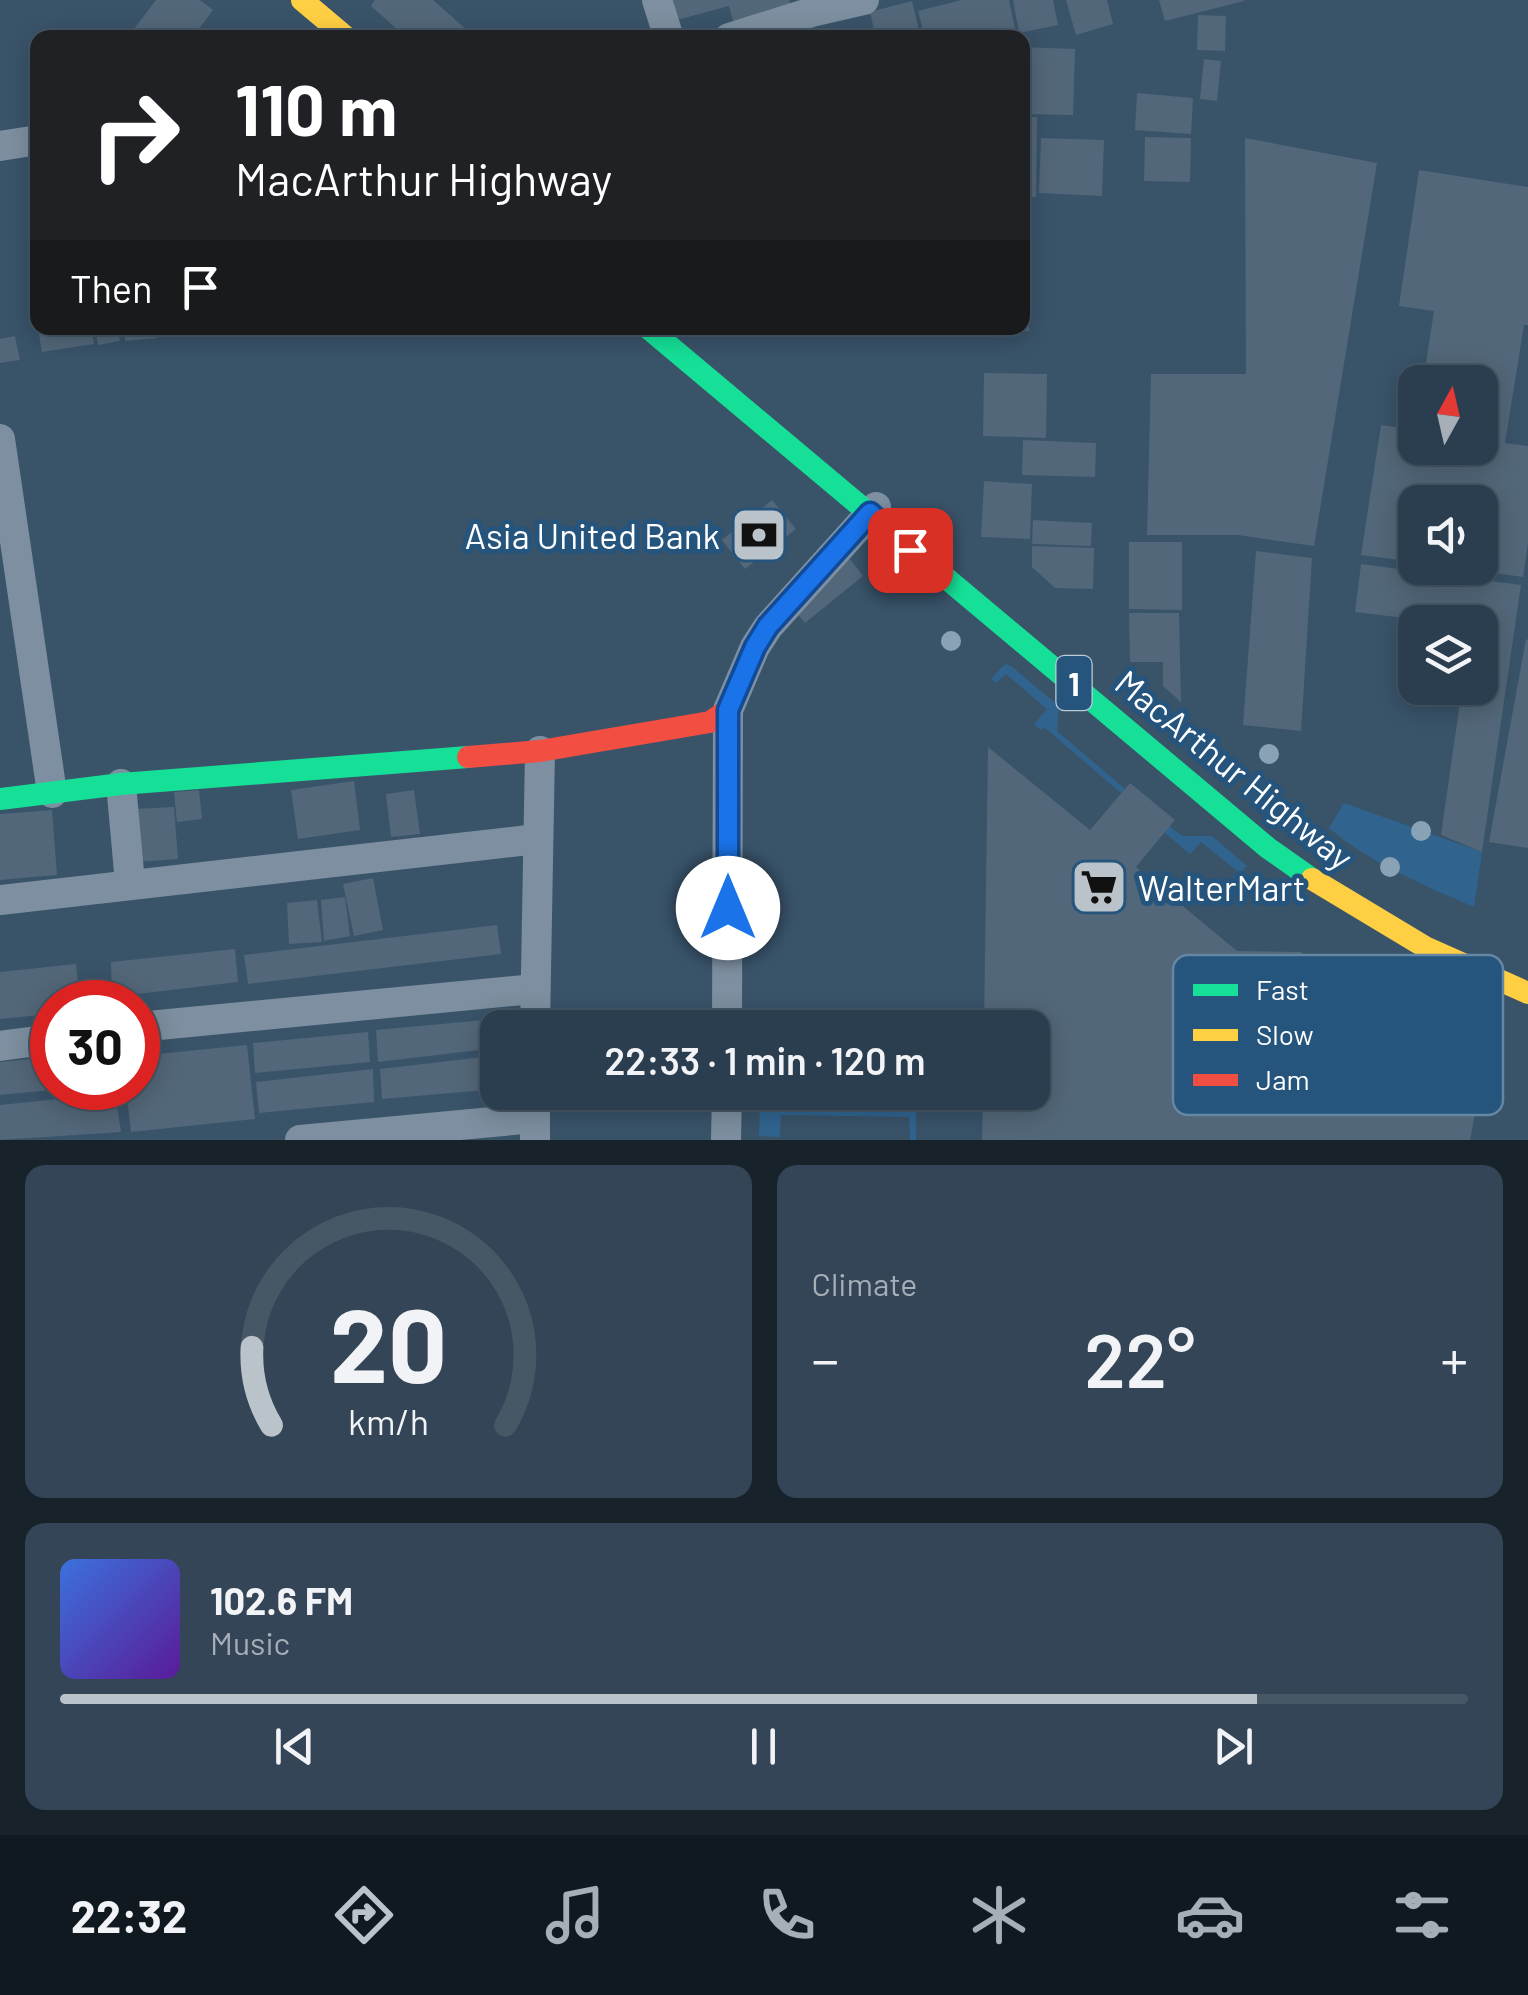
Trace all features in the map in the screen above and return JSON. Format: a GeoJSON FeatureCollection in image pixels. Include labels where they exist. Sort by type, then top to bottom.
{"type":"FeatureCollection","features":[{"type":"Feature","properties":{"kind":"main road"},"geometry":{"type":"LineString","coordinates":[[302,0],[338,30]]}},
{"type":"Feature","properties":{"kind":"main road","name":"MacArthur Highway"},"geometry":{"type":"LineString","coordinates":[[657,335],[882,501],[1230,817],[1317,884],[1437,955]]}},
{"type":"Feature","properties":{"kind":"main road"},"geometry":{"type":"LineString","coordinates":[[0,799],[121,784],[540,751],[710,722],[728,710]]}},
{"type":"Feature","properties":{"kind":"main road","name":"MacArthur Highway"},"geometry":{"type":"LineString","coordinates":[[1336,867],[1426,921],[1477,945]]}},
{"type":"Feature","properties":{"kind":"main road","name":"MacArthur Highway"},"geometry":{"type":"LineString","coordinates":[[1503,984],[1528,994]]}},
{"type":"Feature","properties":{"kind":"street"},"geometry":{"type":"LineString","coordinates":[[657,0],[666,30]]}},
{"type":"Feature","properties":{"kind":"street"},"geometry":{"type":"LineString","coordinates":[[749,30],[810,6],[864,0]]}},
{"type":"Feature","properties":{"kind":"street"},"geometry":{"type":"LineString","coordinates":[[0,146],[30,141]]}},
{"type":"Feature","properties":{"kind":"street"},"geometry":{"type":"LineString","coordinates":[[1,450],[52,793]]}},
{"type":"Feature","properties":{"kind":"street"},"geometry":{"type":"LineString","coordinates":[[727,1010],[728,710],[768,626],[882,501]]}},
{"type":"Feature","properties":{"kind":"street"},"geometry":{"type":"LineString","coordinates":[[534,1010],[540,751]]}},
{"type":"Feature","properties":{"kind":"street"},"geometry":{"type":"LineString","coordinates":[[121,784],[130,883]]}},
{"type":"Feature","properties":{"kind":"street"},"geometry":{"type":"LineString","coordinates":[[0,900],[537,839]]}},
{"type":"Feature","properties":{"kind":"street"},"geometry":{"type":"LineString","coordinates":[[160,1026],[534,989]]}},
{"type":"Feature","properties":{"kind":"street"},"geometry":{"type":"LineString","coordinates":[[0,1046],[30,1042]]}},
{"type":"Feature","properties":{"kind":"street"},"geometry":{"type":"LineString","coordinates":[[726,1110],[726,1140]]}},
{"type":"Feature","properties":{"kind":"street"},"geometry":{"type":"LineString","coordinates":[[300,1140],[535,1117]]}},
{"type":"Feature","properties":{"kind":"shaded area"},"geometry":{"type":"Polygon","coordinates":[[[1005,664],[1059,706],[1057,731],[1125,789],[1121,793],[1044,727],[1041,730],[1034,724],[1047,709],[1006,674],[996,683],[991,679],[1005,664]]]}},
{"type":"Feature","properties":{"kind":"shaded area"},"geometry":{"type":"Polygon","coordinates":[[[1344,803],[1482,852],[1474,907],[1417,882],[1345,841],[1329,828],[1344,803]]]}},
{"type":"Feature","properties":{"kind":"shaded area"},"geometry":{"type":"Polygon","coordinates":[[[1169,826],[1182,836],[1212,836],[1247,866],[1234,881],[1237,871],[1201,842],[1190,854],[1164,832],[1169,826]]]}},
{"type":"Feature","properties":{"kind":"shaded area"},"geometry":{"type":"Polygon","coordinates":[[[760,1110],[916,1110],[916,1140],[910,1140],[909,1117],[781,1115],[780,1137],[759,1136],[760,1110]]]}},
{"type":"Feature","properties":{"kind":"building"},"geometry":{"type":"Polygon","coordinates":[[[156,0],[200,0],[213,10],[198,30],[133,30],[156,0]]]}},
{"type":"Feature","properties":{"kind":"building"},"geometry":{"type":"Polygon","coordinates":[[[375,0],[433,0],[467,30],[398,30],[371,6],[375,0]]]}},
{"type":"Feature","properties":{"kind":"building"},"geometry":{"type":"Polygon","coordinates":[[[671,0],[789,0],[792,9],[734,25],[729,6],[677,20],[671,0]]]}},
{"type":"Feature","properties":{"kind":"building"},"geometry":{"type":"Polygon","coordinates":[[[962,0],[1009,0],[1015,30],[923,30],[918,11],[962,0]]]}},
{"type":"Feature","properties":{"kind":"building"},"geometry":{"type":"Polygon","coordinates":[[[1013,0],[1053,0],[1058,25],[1018,30],[1013,0]]]}},
{"type":"Feature","properties":{"kind":"building"},"geometry":{"type":"Polygon","coordinates":[[[1066,0],[1107,0],[1113,24],[1076,35],[1066,0]]]}},
{"type":"Feature","properties":{"kind":"building"},"geometry":{"type":"Polygon","coordinates":[[[1159,0],[1244,0],[1244,1],[1165,21],[1159,0]]]}},
{"type":"Feature","properties":{"kind":"building"},"geometry":{"type":"Polygon","coordinates":[[[912,1],[919,30],[874,30],[870,12],[912,1]]]}},
{"type":"Feature","properties":{"kind":"building"},"geometry":{"type":"Polygon","coordinates":[[[1198,15],[1226,16],[1225,51],[1197,50],[1198,15]]]}},
{"type":"Feature","properties":{"kind":"building"},"geometry":{"type":"Polygon","coordinates":[[[1030,47],[1075,49],[1073,115],[1030,114],[1030,47]]]}},
{"type":"Feature","properties":{"kind":"building"},"geometry":{"type":"Polygon","coordinates":[[[1204,59],[1221,61],[1217,101],[1200,99],[1204,59]]]}},
{"type":"Feature","properties":{"kind":"building"},"geometry":{"type":"Polygon","coordinates":[[[1137,93],[1193,98],[1191,134],[1135,130],[1137,93]]]}},
{"type":"Feature","properties":{"kind":"building"},"geometry":{"type":"Polygon","coordinates":[[[1030,117],[1037,117],[1036,197],[1030,197],[1030,117]]]}},
{"type":"Feature","properties":{"kind":"building"},"geometry":{"type":"Polygon","coordinates":[[[1145,137],[1191,138],[1190,182],[1144,181],[1145,137]]]}},
{"type":"Feature","properties":{"kind":"building"},"geometry":{"type":"Polygon","coordinates":[[[1041,138],[1104,140],[1102,196],[1039,193],[1041,138]]]}},
{"type":"Feature","properties":{"kind":"building"},"geometry":{"type":"Polygon","coordinates":[[[1245,138],[1377,163],[1314,546],[1238,535],[1147,535],[1151,374],[1246,374],[1245,138]]]}},
{"type":"Feature","properties":{"kind":"building"},"geometry":{"type":"Polygon","coordinates":[[[1419,170],[1528,187],[1528,325],[1524,325],[1505,443],[1528,446],[1528,543],[1523,577],[1498,574],[1498,485],[1398,485],[1398,560],[1361,555],[1381,425],[1398,428],[1398,465],[1498,465],[1498,365],[1426,365],[1434,311],[1399,306],[1419,170]]]}},
{"type":"Feature","properties":{"kind":"building"},"geometry":{"type":"Polygon","coordinates":[[[39,335],[93,335],[94,344],[42,352],[39,335]]]}},
{"type":"Feature","properties":{"kind":"building"},"geometry":{"type":"Polygon","coordinates":[[[96,335],[119,335],[120,341],[98,345],[96,335]]]}},
{"type":"Feature","properties":{"kind":"building"},"geometry":{"type":"Polygon","coordinates":[[[125,335],[157,335],[157,338],[125,341],[125,335]]]}},
{"type":"Feature","properties":{"kind":"building"},"geometry":{"type":"Polygon","coordinates":[[[15,336],[20,360],[0,363],[0,339],[15,336]]]}},
{"type":"Feature","properties":{"kind":"building"},"geometry":{"type":"Polygon","coordinates":[[[984,373],[1047,374],[1046,438],[983,436],[984,373]]]}},
{"type":"Feature","properties":{"kind":"building"},"geometry":{"type":"Polygon","coordinates":[[[1023,440],[1096,443],[1095,477],[1022,475],[1023,440]]]}},
{"type":"Feature","properties":{"kind":"building"},"geometry":{"type":"Polygon","coordinates":[[[984,481],[1032,484],[1030,539],[981,537],[984,481]]]}},
{"type":"Feature","properties":{"kind":"building","name":"Asia United Bank"},"geometry":{"type":"Polygon","coordinates":[[[772,500],[796,529],[745,569],[722,540],[772,500]]]}},
{"type":"Feature","properties":{"kind":"building"},"geometry":{"type":"Polygon","coordinates":[[[1033,520],[1092,523],[1091,546],[1032,544],[1033,520]]]}},
{"type":"Feature","properties":{"kind":"building"},"geometry":{"type":"Polygon","coordinates":[[[1129,542],[1182,542],[1182,610],[1129,609],[1129,542]]]}},
{"type":"Feature","properties":{"kind":"building"},"geometry":{"type":"Polygon","coordinates":[[[1032,546],[1094,548],[1093,589],[1055,588],[1032,567],[1032,546]]]}},
{"type":"Feature","properties":{"kind":"building"},"geometry":{"type":"Polygon","coordinates":[[[1256,551],[1312,558],[1301,731],[1243,725],[1256,551]]]}},
{"type":"Feature","properties":{"kind":"building"},"geometry":{"type":"Polygon","coordinates":[[[850,559],[863,576],[805,623],[791,606],[850,559]]]}},
{"type":"Feature","properties":{"kind":"building"},"geometry":{"type":"Polygon","coordinates":[[[1361,564],[1398,569],[1398,585],[1498,585],[1498,582],[1521,585],[1482,852],[1441,835],[1460,705],[1498,705],[1498,605],[1398,605],[1398,617],[1355,612],[1361,564]]]}},
{"type":"Feature","properties":{"kind":"building"},"geometry":{"type":"Polygon","coordinates":[[[1129,613],[1179,613],[1181,702],[1163,686],[1163,662],[1130,662],[1129,613]]]}},
{"type":"Feature","properties":{"kind":"building"},"geometry":{"type":"Polygon","coordinates":[[[1528,640],[1528,848],[1489,842],[1528,640]]]}},
{"type":"Feature","properties":{"kind":"building"},"geometry":{"type":"Polygon","coordinates":[[[988,747],[1090,830],[1130,783],[1175,820],[1136,867],[1237,951],[1302,952],[1173,955],[1173,1115],[1475,1115],[1470,1140],[982,1140],[983,1110],[1050,1110],[1050,1010],[984,1010],[988,747]]]}},
{"type":"Feature","properties":{"kind":"building"},"geometry":{"type":"Polygon","coordinates":[[[354,781],[360,830],[298,839],[291,790],[354,781]]]}},
{"type":"Feature","properties":{"kind":"building"},"geometry":{"type":"Polygon","coordinates":[[[199,790],[202,819],[177,822],[174,792],[199,790]]]}},
{"type":"Feature","properties":{"kind":"building"},"geometry":{"type":"Polygon","coordinates":[[[414,790],[420,834],[391,837],[386,794],[414,790]]]}},
{"type":"Feature","properties":{"kind":"building"},"geometry":{"type":"Polygon","coordinates":[[[174,807],[178,859],[136,862],[133,809],[174,807]]]}},
{"type":"Feature","properties":{"kind":"building"},"geometry":{"type":"Polygon","coordinates":[[[52,810],[57,875],[0,880],[0,814],[52,810]]]}},
{"type":"Feature","properties":{"kind":"building"},"geometry":{"type":"Polygon","coordinates":[[[373,878],[383,930],[354,936],[343,884],[373,878]]]}},
{"type":"Feature","properties":{"kind":"building"},"geometry":{"type":"Polygon","coordinates":[[[345,897],[350,936],[324,941],[321,900],[345,897]]]}},
{"type":"Feature","properties":{"kind":"building"},"geometry":{"type":"Polygon","coordinates":[[[317,900],[322,942],[289,944],[287,903],[317,900]]]}},
{"type":"Feature","properties":{"kind":"building"},"geometry":{"type":"Polygon","coordinates":[[[497,925],[501,954],[248,984],[244,955],[497,925]]]}},
{"type":"Feature","properties":{"kind":"building"},"geometry":{"type":"Polygon","coordinates":[[[235,949],[238,982],[160,991],[160,980],[112,980],[111,962],[235,949]]]}},
{"type":"Feature","properties":{"kind":"building"},"geometry":{"type":"Polygon","coordinates":[[[76,964],[78,980],[30,980],[30,1016],[0,1019],[0,972],[76,964]]]}},
{"type":"Feature","properties":{"kind":"building"},"geometry":{"type":"Polygon","coordinates":[[[480,1020],[480,1050],[378,1062],[376,1030],[480,1020]]]}},
{"type":"Feature","properties":{"kind":"building"},"geometry":{"type":"Polygon","coordinates":[[[368,1032],[370,1062],[255,1073],[253,1043],[368,1032]]]}},
{"type":"Feature","properties":{"kind":"building"},"geometry":{"type":"Polygon","coordinates":[[[247,1045],[255,1119],[131,1132],[128,1110],[160,1110],[160,1054],[247,1045]]]}},
{"type":"Feature","properties":{"kind":"building"},"geometry":{"type":"Polygon","coordinates":[[[480,1057],[480,1091],[382,1099],[380,1069],[480,1057]]]}},
{"type":"Feature","properties":{"kind":"building"},"geometry":{"type":"Polygon","coordinates":[[[30,1059],[30,1092],[0,1095],[0,1062],[30,1059]]]}},
{"type":"Feature","properties":{"kind":"building"},"geometry":{"type":"Polygon","coordinates":[[[373,1069],[374,1102],[259,1113],[256,1082],[373,1069]]]}},
{"type":"Feature","properties":{"kind":"building"},"geometry":{"type":"Polygon","coordinates":[[[30,1102],[30,1110],[118,1110],[121,1132],[0,1140],[0,1105],[30,1102]]]}},
{"type":"Feature","properties":{"kind":"traffic: fast"},"geometry":{"type":"LineString","coordinates":[[656,335],[1268,848],[1312,879]]}},
{"type":"Feature","properties":{"kind":"traffic: fast"},"geometry":{"type":"LineString","coordinates":[[0,799],[121,784],[468,757]]}},
{"type":"Feature","properties":{"kind":"traffic: slow"},"geometry":{"type":"LineString","coordinates":[[302,0],[338,30]]}},
{"type":"Feature","properties":{"kind":"traffic: slow"},"geometry":{"type":"LineString","coordinates":[[1312,879],[1443,955]]}},
{"type":"Feature","properties":{"kind":"traffic: slow"},"geometry":{"type":"LineString","coordinates":[[1503,982],[1528,993]]}},
{"type":"Feature","properties":{"kind":"traffic: jam"},"geometry":{"type":"LineString","coordinates":[[468,757],[540,751],[710,722],[728,710]]}},
{"type":"Feature","properties":{"kind":"place","name":"Asia United Bank"},"geometry":{"type":"Point","coordinates":[759,535]}},
{"type":"Feature","properties":{"kind":"place","name":"WalterMart"},"geometry":{"type":"Point","coordinates":[1099,887]}},
{"type":"Feature","properties":{"kind":"route"},"geometry":{"type":"LineString","coordinates":[[728,908],[728,710],[755,647],[768,626],[870,513],[910,550]]}}]}
